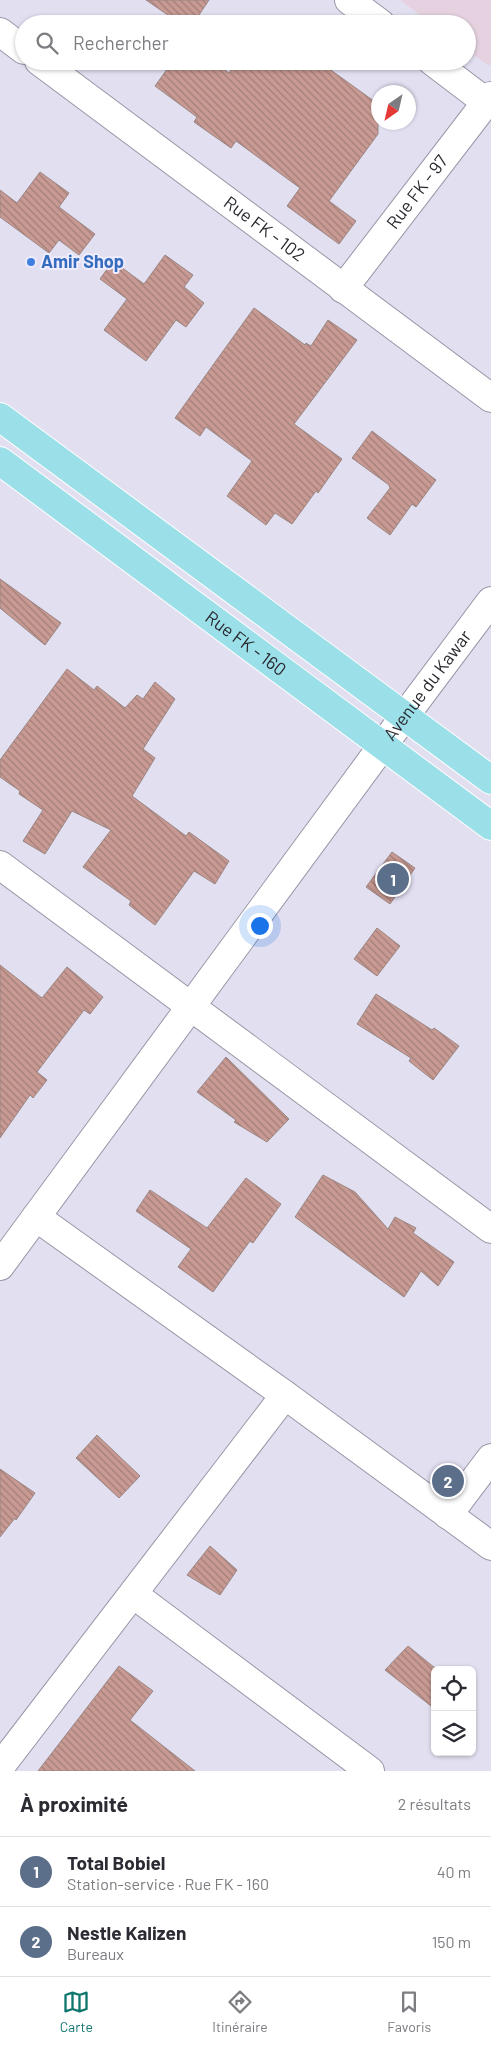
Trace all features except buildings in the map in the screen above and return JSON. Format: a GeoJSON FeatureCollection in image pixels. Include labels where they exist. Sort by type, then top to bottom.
{"type":"FeatureCollection","features":[{"type":"Feature","properties":{"kind":"main road","name":"Rue FK - 160"},"geometry":{"type":"LineString","coordinates":[[0,417],[491,780]]}},
{"type":"Feature","properties":{"kind":"main road","name":"Rue FK - 160"},"geometry":{"type":"LineString","coordinates":[[0,461],[491,826]]}},
{"type":"Feature","properties":{"kind":"street"},"geometry":{"type":"LineString","coordinates":[[349,0],[369,15]]}},
{"type":"Feature","properties":{"kind":"street"},"geometry":{"type":"LineString","coordinates":[[0,32],[15,43]]}},
{"type":"Feature","properties":{"kind":"street","name":"Rue FK - 102"},"geometry":{"type":"LineString","coordinates":[[50,70],[491,398]]}},
{"type":"Feature","properties":{"kind":"street"},"geometry":{"type":"LineString","coordinates":[[446,70],[489,99]]}},
{"type":"Feature","properties":{"kind":"street","name":"Rue FK - 97"},"geometry":{"type":"LineString","coordinates":[[344,289],[489,99]]}},
{"type":"Feature","properties":{"kind":"street","name":"Avenue du Kawar"},"geometry":{"type":"LineString","coordinates":[[0,1266],[190,1006],[491,601]]}},
{"type":"Feature","properties":{"kind":"street"},"geometry":{"type":"LineString","coordinates":[[0,866],[491,1229]]}},
{"type":"Feature","properties":{"kind":"street"},"geometry":{"type":"LineString","coordinates":[[36,1217],[285,1395],[491,1546]]}},
{"type":"Feature","properties":{"kind":"street"},"geometry":{"type":"LineString","coordinates":[[0,1768],[285,1395]]}},
{"type":"Feature","properties":{"kind":"street"},"geometry":{"type":"LineString","coordinates":[[448,1515],[491,1458]]}},
{"type":"Feature","properties":{"kind":"street"},"geometry":{"type":"LineString","coordinates":[[133,1594],[370,1771]]}},
{"type":"Feature","properties":{"kind":"shaded area"},"geometry":{"type":"Polygon","coordinates":[[[400,0],[491,0],[491,63],[489,66],[476,57],[476,15],[420,15],[400,0]]]}},
{"type":"Feature","properties":{"kind":"place","name":"Amir Shop"},"geometry":{"type":"Point","coordinates":[31,262]}},
{"type":"Feature","properties":{"kind":"place","name":"Total Bobiel"},"geometry":{"type":"Point","coordinates":[393,879]}},
{"type":"Feature","properties":{"kind":"place","name":"Nestle Kalizen"},"geometry":{"type":"Point","coordinates":[448,1481]}}]}
